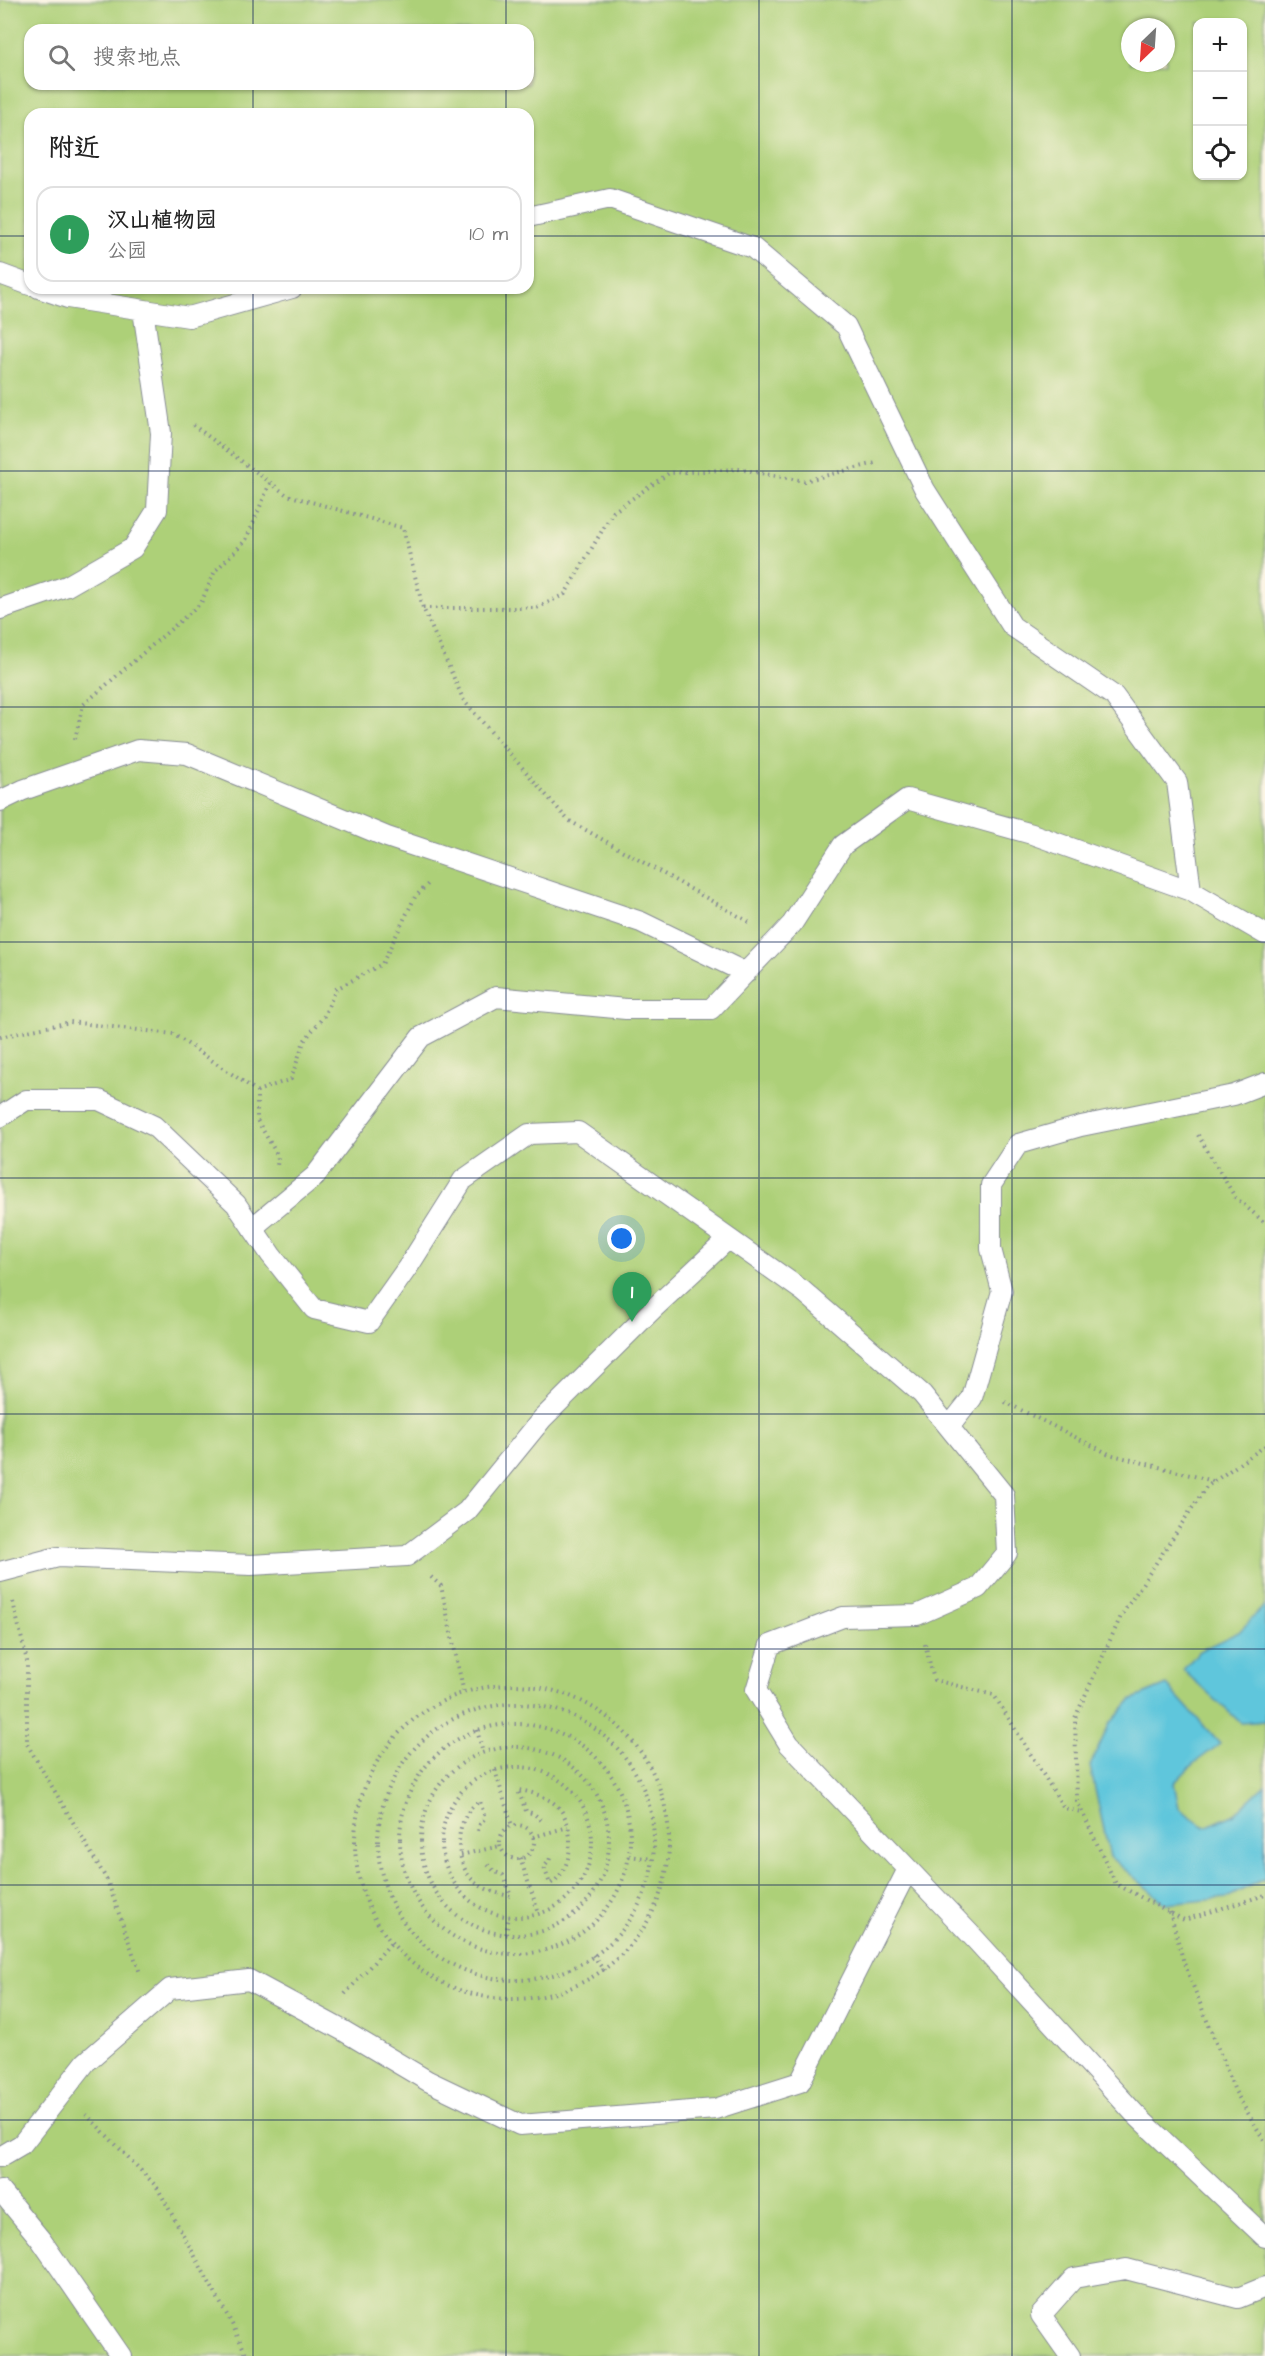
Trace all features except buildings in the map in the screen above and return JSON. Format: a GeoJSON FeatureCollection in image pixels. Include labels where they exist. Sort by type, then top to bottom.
{"type":"FeatureCollection","features":[{"type":"Feature","properties":{"kind":"lane"},"geometry":{"type":"LineString","coordinates":[[534,216],[610,199],[753,248],[846,326],[925,489],[1012,626],[1114,696],[1177,782],[1191,891]]}},
{"type":"Feature","properties":{"kind":"lane"},"geometry":{"type":"LineString","coordinates":[[0,274],[24,283]]}},
{"type":"Feature","properties":{"kind":"lane"},"geometry":{"type":"LineString","coordinates":[[56,294],[68,298],[189,317],[271,294]]}},
{"type":"Feature","properties":{"kind":"lane"},"geometry":{"type":"LineString","coordinates":[[0,609],[67,586],[133,548],[157,510],[160,433],[143,310]]}},
{"type":"Feature","properties":{"kind":"lane"},"geometry":{"type":"LineString","coordinates":[[0,801],[23,790],[138,750],[186,754],[387,837],[641,922],[746,973]]}},
{"type":"Feature","properties":{"kind":"lane"},"geometry":{"type":"LineString","coordinates":[[252,1228],[315,1176],[421,1037],[496,997],[626,1009],[711,1009],[792,924],[843,845],[907,799],[1032,834],[1191,891],[1265,934]]}},
{"type":"Feature","properties":{"kind":"lane"},"geometry":{"type":"LineString","coordinates":[[949,1427],[972,1398],[1002,1291],[991,1250],[991,1185],[1018,1144],[1082,1126],[1234,1095],[1265,1083]]}},
{"type":"Feature","properties":{"kind":"lane"},"geometry":{"type":"LineString","coordinates":[[0,1117],[26,1100],[99,1100],[154,1126],[236,1204],[314,1309],[369,1322],[410,1264],[463,1180],[529,1134],[578,1132],[803,1292],[922,1394],[1004,1496],[1007,1553],[978,1588],[917,1615],[843,1617],[770,1645],[756,1690],[789,1744],[1135,2114],[1265,2237]]}},
{"type":"Feature","properties":{"kind":"lane"},"geometry":{"type":"LineString","coordinates":[[3,1571],[58,1557],[251,1565],[407,1556],[467,1511],[542,1419],[654,1308],[728,1239]]}},
{"type":"Feature","properties":{"kind":"lane"},"geometry":{"type":"LineString","coordinates":[[0,2157],[22,2144],[86,2062],[171,1989],[249,1980],[322,2019],[428,2081],[520,2125],[715,2109],[800,2082],[908,1869]]}},
{"type":"Feature","properties":{"kind":"lane"},"geometry":{"type":"LineString","coordinates":[[0,2190],[41,2240],[121,2356]]}},
{"type":"Feature","properties":{"kind":"lane"},"geometry":{"type":"LineString","coordinates":[[1070,2356],[1041,2315],[1074,2278],[1126,2269],[1238,2298],[1265,2287]]}},
{"type":"Feature","properties":{"kind":"path"},"geometry":{"type":"LineString","coordinates":[[155,396],[287,495],[403,528],[423,608],[464,701],[568,820],[778,938]]}},
{"type":"Feature","properties":{"kind":"path"},"geometry":{"type":"LineString","coordinates":[[423,608],[537,608],[565,594],[613,512],[669,473],[738,469],[804,481],[908,455]]}},
{"type":"Feature","properties":{"kind":"path"},"geometry":{"type":"LineString","coordinates":[[66,775],[83,705],[201,603],[215,571],[246,540],[270,483]]}},
{"type":"Feature","properties":{"kind":"path"},"geometry":{"type":"LineString","coordinates":[[257,1091],[291,1078],[304,1041],[324,1016],[336,989],[382,964],[415,897],[455,859]]}},
{"type":"Feature","properties":{"kind":"path"},"geometry":{"type":"LineString","coordinates":[[0,1037],[70,1022],[173,1034],[257,1091]]}},
{"type":"Feature","properties":{"kind":"path"},"geometry":{"type":"LineString","coordinates":[[257,1091],[257,1120],[278,1156],[275,1209]]}},
{"type":"Feature","properties":{"kind":"path"},"geometry":{"type":"LineString","coordinates":[[1181,1106],[1235,1197],[1265,1223]]}},
{"type":"Feature","properties":{"kind":"path"},"geometry":{"type":"LineString","coordinates":[[974,1386],[1109,1454],[1214,1481]]}},
{"type":"Feature","properties":{"kind":"path"},"geometry":{"type":"LineString","coordinates":[[1265,1446],[1206,1487],[1121,1616],[1076,1718],[1077,1801],[1116,1884],[1184,1920],[1265,1895]]}},
{"type":"Feature","properties":{"kind":"path"},"geometry":{"type":"LineString","coordinates":[[407,1556],[441,1586],[464,1693]]}},
{"type":"Feature","properties":{"kind":"path"},"geometry":{"type":"LineString","coordinates":[[3,1571],[27,1661],[27,1744],[106,1880],[151,2005]]}},
{"type":"Feature","properties":{"kind":"path"},"geometry":{"type":"LineString","coordinates":[[917,1615],[934,1680],[994,1695],[1064,1808],[1081,1812]]}},
{"type":"Feature","properties":{"kind":"path"},"geometry":{"type":"LineString","coordinates":[[502,1684],[557,1690],[606,1714],[641,1750],[664,1795],[671,1844],[663,1893],[640,1937],[604,1972],[560,1993],[511,2001],[462,1993],[418,1969],[380,1929],[358,1879],[354,1824],[370,1771],[402,1726],[449,1696],[464,1693],[502,1684]]}},
{"type":"Feature","properties":{"kind":"path"},"geometry":{"type":"LineString","coordinates":[[537,1704],[582,1720],[619,1749],[643,1786],[654,1828],[652,1859],[652,1872],[636,1912],[608,1946],[571,1969],[529,1980],[485,1977],[441,1959],[406,1927],[384,1885],[377,1838],[385,1792],[409,1752],[446,1721],[490,1705],[537,1704]]}},
{"type":"Feature","properties":{"kind":"path"},"geometry":{"type":"LineString","coordinates":[[496,1724],[534,1724],[569,1736],[600,1760],[622,1793],[631,1831],[629,1856],[627,1870],[611,1905],[584,1933],[549,1950],[510,1955],[471,1946],[440,1927],[415,1898],[401,1863],[399,1826],[409,1789],[430,1758],[460,1736],[477,1730],[496,1724]]}},
{"type":"Feature","properties":{"kind":"path"},"geometry":{"type":"LineString","coordinates":[[477,1730],[483,1753]]}},
{"type":"Feature","properties":{"kind":"path"},"geometry":{"type":"LineString","coordinates":[[521,1747],[551,1754],[578,1771],[598,1795],[609,1824],[609,1856],[599,1886],[580,1910],[554,1928],[524,1936],[493,1933],[464,1920],[442,1900],[426,1873],[421,1842],[425,1812],[439,1784],[462,1764],[483,1753],[490,1750],[521,1747]]}},
{"type":"Feature","properties":{"kind":"path"},"geometry":{"type":"LineString","coordinates":[[524,1767],[549,1774],[570,1788],[585,1809],[592,1834],[590,1860],[580,1884],[562,1902],[539,1914],[508,1916],[490,1912],[469,1901],[453,1883],[443,1861],[441,1837],[446,1814],[458,1793],[476,1777],[495,1770],[524,1767]]}},
{"type":"Feature","properties":{"kind":"path"},"geometry":{"type":"LineString","coordinates":[[495,1770],[512,1826]]}},
{"type":"Feature","properties":{"kind":"path"},"geometry":{"type":"LineString","coordinates":[[541,1820],[526,1811],[518,1790],[546,1798],[560,1809],[568,1827],[571,1846],[565,1867],[559,1879],[550,1884],[544,1868],[551,1855]]}},
{"type":"Feature","properties":{"kind":"path"},"geometry":{"type":"LineString","coordinates":[[478,1831],[485,1818],[480,1801],[471,1806],[464,1818],[459,1839],[461,1855],[470,1877],[499,1894],[511,1896],[503,1875],[495,1872],[488,1865]]}},
{"type":"Feature","properties":{"kind":"path"},"geometry":{"type":"LineString","coordinates":[[512,1826],[526,1827],[533,1837],[533,1848],[526,1856],[509,1858],[500,1846],[502,1833],[512,1826]]}},
{"type":"Feature","properties":{"kind":"path"},"geometry":{"type":"LineString","coordinates":[[533,1837],[568,1827]]}},
{"type":"Feature","properties":{"kind":"path"},"geometry":{"type":"LineString","coordinates":[[461,1855],[500,1846]]}},
{"type":"Feature","properties":{"kind":"path"},"geometry":{"type":"LineString","coordinates":[[629,1856],[652,1859]]}},
{"type":"Feature","properties":{"kind":"path"},"geometry":{"type":"LineString","coordinates":[[520,1858],[539,1914]]}},
{"type":"Feature","properties":{"kind":"path"},"geometry":{"type":"LineString","coordinates":[[1170,1912],[1184,1963],[1234,2091],[1265,2142]]}},
{"type":"Feature","properties":{"kind":"path"},"geometry":{"type":"LineString","coordinates":[[506,1934],[508,1916]]}},
{"type":"Feature","properties":{"kind":"path"},"geometry":{"type":"LineString","coordinates":[[322,2019],[392,1942]]}},
{"type":"Feature","properties":{"kind":"path"},"geometry":{"type":"LineString","coordinates":[[593,1955],[604,1972]]}},
{"type":"Feature","properties":{"kind":"path"},"geometry":{"type":"LineString","coordinates":[[64,2090],[157,2187],[232,2324],[247,2356]]}},
{"type":"Feature","properties":{"kind":"green space"},"geometry":{"type":"Polygon","coordinates":[[[0,0],[1265,0],[1265,2356],[0,2356],[0,0]]]}},
{"type":"Feature","properties":{"kind":"water"},"geometry":{"type":"Polygon","coordinates":[[[1265,1605],[1265,1721],[1241,1723],[1183,1670],[1199,1651],[1239,1632],[1265,1605]]]}},
{"type":"Feature","properties":{"kind":"water"},"geometry":{"type":"Polygon","coordinates":[[[1167,1685],[1220,1744],[1193,1764],[1174,1783],[1179,1808],[1205,1827],[1233,1815],[1265,1785],[1265,1878],[1227,1898],[1166,1904],[1110,1857],[1090,1766],[1109,1725],[1131,1700],[1167,1685]]]}},
{"type":"Feature","properties":{"kind":"place","name":"汉山植物园"},"geometry":{"type":"Point","coordinates":[632,1322]}}]}
